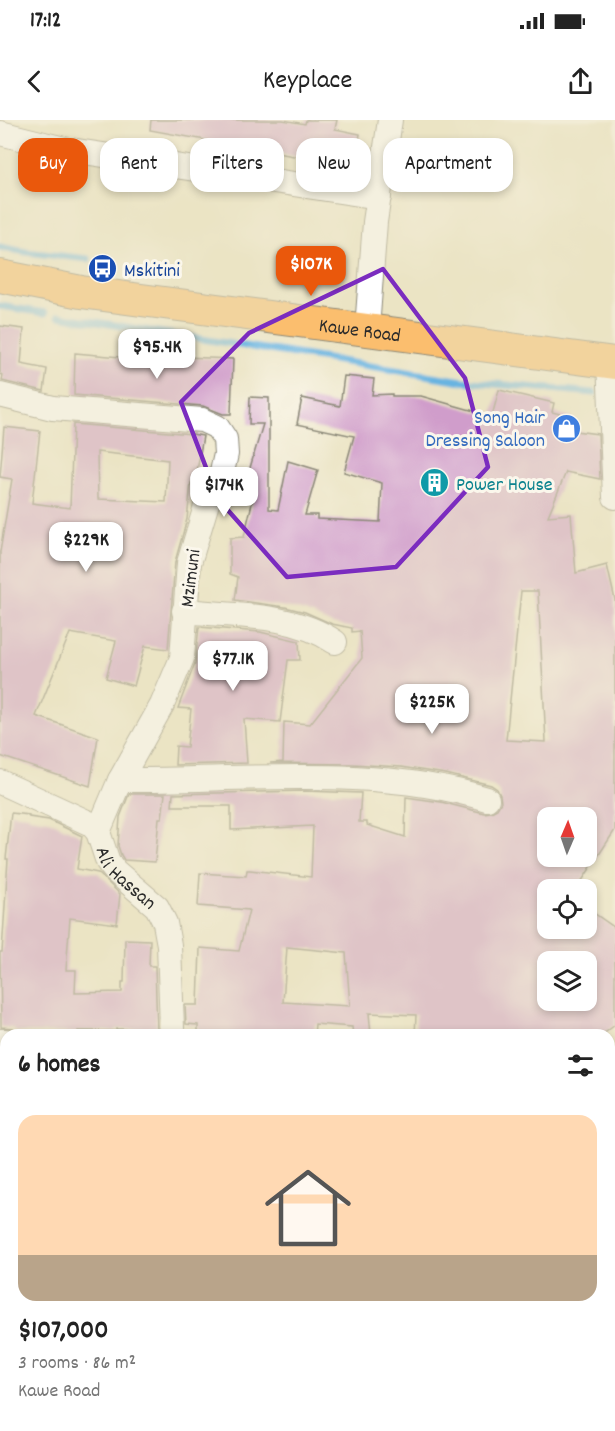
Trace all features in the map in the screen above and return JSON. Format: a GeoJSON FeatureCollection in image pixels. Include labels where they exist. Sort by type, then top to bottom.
{"type":"FeatureCollection","features":[{"type":"Feature","properties":{"kind":"main road","name":"Kawe Road"},"geometry":{"type":"LineString","coordinates":[[0,276],[81,292],[612,362]]}},
{"type":"Feature","properties":{"kind":"street"},"geometry":{"type":"LineString","coordinates":[[368,329],[375,222],[390,120]]}},
{"type":"Feature","properties":{"kind":"street"},"geometry":{"type":"LineString","coordinates":[[0,133],[64,149],[379,197]]}},
{"type":"Feature","properties":{"kind":"street"},"geometry":{"type":"LineString","coordinates":[[612,362],[615,497]]}},
{"type":"Feature","properties":{"kind":"street","name":"Mzimuni"},"geometry":{"type":"LineString","coordinates":[[0,394],[53,408],[202,420],[217,427],[225,439],[226,454],[222,472],[207,503],[193,543],[189,563],[182,658],[162,705],[120,780],[98,832]]}},
{"type":"Feature","properties":{"kind":"street"},"geometry":{"type":"LineString","coordinates":[[184,611],[295,623],[321,632],[335,642]]}},
{"type":"Feature","properties":{"kind":"street"},"geometry":{"type":"LineString","coordinates":[[120,780],[343,778],[425,785],[460,791],[487,799]]}},
{"type":"Feature","properties":{"kind":"street","name":"Ali Hassan"},"geometry":{"type":"LineString","coordinates":[[0,782],[91,824],[98,832],[108,862],[115,871],[157,907],[165,923],[169,945],[171,1029]]}},
{"type":"Feature","properties":{"kind":"highlighted area"},"geometry":{"type":"Polygon","coordinates":[[[383,269],[465,378],[488,467],[396,567],[287,577],[218,499],[181,402],[249,333],[383,269]]]}},
{"type":"Feature","properties":{"kind":"building"},"geometry":{"type":"Polygon","coordinates":[[[151,120],[283,120],[305,124],[306,120],[337,120],[335,129],[360,134],[359,138],[296,138],[296,156],[284,154],[284,138],[194,138],[150,130],[151,120]]]}},
{"type":"Feature","properties":{"kind":"building"},"geometry":{"type":"Polygon","coordinates":[[[0,326],[24,329],[21,364],[47,369],[44,391],[2,381],[0,326]]]}},
{"type":"Feature","properties":{"kind":"building"},"geometry":{"type":"Polygon","coordinates":[[[75,353],[143,359],[184,357],[233,359],[231,414],[223,414],[203,406],[74,395],[75,353]]]}},
{"type":"Feature","properties":{"kind":"building"},"geometry":{"type":"Polygon","coordinates":[[[344,376],[374,379],[372,395],[421,396],[492,416],[499,390],[554,403],[552,412],[572,417],[568,430],[598,434],[600,479],[566,472],[548,516],[571,514],[576,573],[607,565],[615,600],[615,830],[597,858],[597,807],[537,807],[537,867],[591,867],[583,879],[537,879],[537,939],[597,939],[597,915],[615,928],[615,1025],[610,1029],[415,1029],[416,1015],[369,1013],[370,1029],[315,1024],[315,1029],[198,1029],[198,1025],[186,1024],[185,1005],[198,1005],[200,948],[239,951],[249,910],[198,906],[200,873],[246,876],[247,870],[250,870],[311,877],[313,826],[231,830],[231,806],[172,806],[173,794],[306,791],[361,793],[359,822],[367,822],[367,825],[405,837],[406,797],[441,802],[484,813],[497,809],[501,802],[497,789],[491,785],[446,774],[401,767],[353,764],[270,763],[283,762],[284,722],[310,724],[362,658],[360,631],[352,632],[352,628],[332,624],[305,612],[285,607],[235,600],[238,577],[230,574],[230,538],[244,537],[255,491],[244,488],[263,424],[249,424],[250,397],[269,398],[269,509],[278,510],[288,461],[318,470],[305,515],[317,515],[317,519],[380,522],[382,483],[344,472],[354,436],[297,424],[302,398],[340,406],[344,376]],[[521,591],[506,740],[546,742],[538,591],[521,591]],[[287,947],[283,1002],[350,1006],[346,953],[287,947]]]}},
{"type":"Feature","properties":{"kind":"building"},"geometry":{"type":"Polygon","coordinates":[[[73,424],[203,436],[195,483],[191,483],[187,519],[175,562],[168,649],[145,646],[134,686],[106,678],[116,641],[70,633],[36,716],[98,737],[90,786],[0,756],[0,552],[12,479],[0,477],[4,427],[40,431],[32,503],[70,508],[73,424]],[[97,452],[98,499],[166,502],[168,460],[97,452]]]}},
{"type":"Feature","properties":{"kind":"building"},"geometry":{"type":"Polygon","coordinates":[[[199,627],[260,632],[299,641],[300,660],[288,660],[280,722],[244,719],[247,763],[175,765],[176,746],[187,747],[191,709],[178,708],[195,663],[199,627]]]}},
{"type":"Feature","properties":{"kind":"building"},"geometry":{"type":"Polygon","coordinates":[[[129,794],[165,794],[162,818],[159,818],[155,862],[124,860],[121,855],[118,846],[120,817],[129,794]]]}},
{"type":"Feature","properties":{"kind":"building"},"geometry":{"type":"Polygon","coordinates":[[[11,813],[49,820],[82,836],[77,869],[98,873],[120,894],[117,924],[70,918],[66,970],[76,970],[75,993],[122,992],[125,939],[150,940],[149,966],[155,966],[157,1029],[14,1029],[1,1027],[0,952],[2,952],[8,859],[6,859],[11,813]]]}},
{"type":"Feature","properties":{"kind":"waterway"},"geometry":{"type":"LineString","coordinates":[[0,247],[88,259]]}},
{"type":"Feature","properties":{"kind":"waterway"},"geometry":{"type":"LineString","coordinates":[[0,306],[45,313]]}},
{"type":"Feature","properties":{"kind":"waterway"},"geometry":{"type":"LineString","coordinates":[[59,316],[463,381],[594,393]]}},
{"type":"Feature","properties":{"kind":"place","name":"Mskitini"},"geometry":{"type":"Point","coordinates":[103,269]}},
{"type":"Feature","properties":{"kind":"place","name":"Song Hair Dressing Saloon"},"geometry":{"type":"Point","coordinates":[566,428]}},
{"type":"Feature","properties":{"kind":"place","name":"Power House"},"geometry":{"type":"Point","coordinates":[435,483]}}]}
